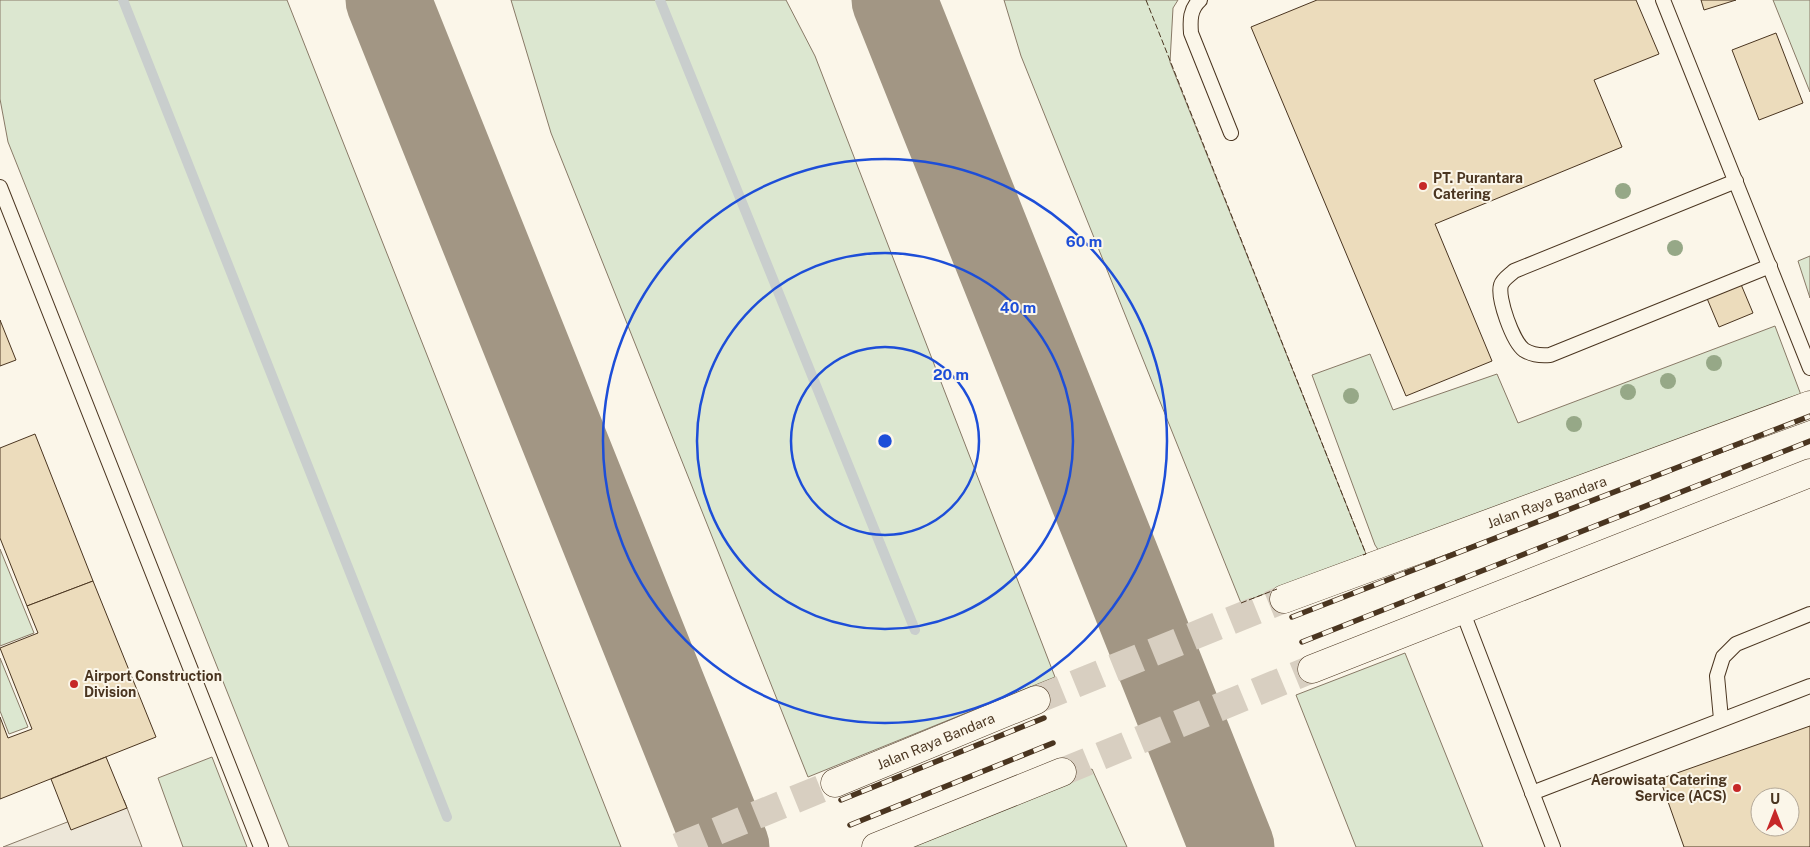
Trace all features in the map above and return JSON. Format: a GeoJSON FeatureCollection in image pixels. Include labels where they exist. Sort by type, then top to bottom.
{"type":"FeatureCollection","features":[{"type":"Feature","properties":{"kind":"street","name":"Jalan Raya Bandara"},"geometry":{"type":"LineString","coordinates":[[1284,599],[1810,405]]}},
{"type":"Feature","properties":{"kind":"street"},"geometry":{"type":"LineString","coordinates":[[1312,669],[1810,472]]}},
{"type":"Feature","properties":{"kind":"street","name":"Jalan Raya Bandara"},"geometry":{"type":"LineString","coordinates":[[835,782],[1036,700]]}},
{"type":"Feature","properties":{"kind":"street"},"geometry":{"type":"LineString","coordinates":[[876,847],[1062,772]]}},
{"type":"Feature","properties":{"kind":"lane"},"geometry":{"type":"LineString","coordinates":[[1200,0],[1197,2],[1190,18],[1191,33],[1231,133]]}},
{"type":"Feature","properties":{"kind":"lane"},"geometry":{"type":"LineString","coordinates":[[1663,0],[1810,368]]}},
{"type":"Feature","properties":{"kind":"lane"},"geometry":{"type":"LineString","coordinates":[[1736,181],[1514,271],[1502,284],[1500,293],[1516,341],[1522,349],[1531,354],[1540,356],[1550,355],[1770,266]]}},
{"type":"Feature","properties":{"kind":"lane"},"geometry":{"type":"LineString","coordinates":[[0,187],[261,847]]}},
{"type":"Feature","properties":{"kind":"lane"},"geometry":{"type":"LineString","coordinates":[[1462,610],[1552,847]]}},
{"type":"Feature","properties":{"kind":"lane"},"geometry":{"type":"LineString","coordinates":[[1721,719],[1717,676],[1723,657],[1736,644],[1810,614]]}},
{"type":"Feature","properties":{"kind":"lane"},"geometry":{"type":"LineString","coordinates":[[1532,793],[1810,686]]}},
{"type":"Feature","properties":{"kind":"green space"},"geometry":{"type":"Polygon","coordinates":[[[0,0],[287,0],[621,847],[289,847],[8,142],[0,99],[0,0]]]}},
{"type":"Feature","properties":{"kind":"green space"},"geometry":{"type":"Polygon","coordinates":[[[511,0],[786,0],[815,56],[1055,677],[808,777],[551,133],[511,0]]]}},
{"type":"Feature","properties":{"kind":"green space"},"geometry":{"type":"Polygon","coordinates":[[[1004,0],[1178,0],[1173,8],[1170,62],[1366,554],[1241,603],[1021,56],[1004,0]]]}},
{"type":"Feature","properties":{"kind":"green space"},"geometry":{"type":"Polygon","coordinates":[[[1773,0],[1810,0],[1810,92],[1773,0]]]}},
{"type":"Feature","properties":{"kind":"green space"},"geometry":{"type":"Polygon","coordinates":[[[1810,256],[1810,298],[1798,261],[1810,256]]]}},
{"type":"Feature","properties":{"kind":"green space"},"geometry":{"type":"Polygon","coordinates":[[[1775,326],[1801,395],[1379,551],[1375,545],[1312,375],[1370,354],[1393,410],[1497,374],[1518,423],[1775,326]]]}},
{"type":"Feature","properties":{"kind":"green space"},"geometry":{"type":"Polygon","coordinates":[[[0,549],[34,633],[0,646],[0,549]]]}},
{"type":"Feature","properties":{"kind":"green space"},"geometry":{"type":"Polygon","coordinates":[[[1405,653],[1483,847],[1356,847],[1296,695],[1405,653]]]}},
{"type":"Feature","properties":{"kind":"green space"},"geometry":{"type":"Polygon","coordinates":[[[0,658],[28,727],[9,734],[0,711],[0,658]]]}},
{"type":"Feature","properties":{"kind":"green space"},"geometry":{"type":"Polygon","coordinates":[[[212,757],[247,847],[183,847],[158,778],[212,757]]]}},
{"type":"Feature","properties":{"kind":"green space"},"geometry":{"type":"Polygon","coordinates":[[[1092,769],[1127,847],[908,847],[1092,769]]]}},
{"type":"Feature","properties":{"kind":"shaded area"},"geometry":{"type":"Polygon","coordinates":[[[124,800],[142,847],[3,847],[124,800]]]}},
{"type":"Feature","properties":{"kind":"building","name":"PT. Purantara Catering"},"geometry":{"type":"Polygon","coordinates":[[[1317,0],[1636,0],[1659,54],[1594,80],[1622,147],[1435,224],[1492,361],[1406,396],[1251,27],[1317,0]]]}},
{"type":"Feature","properties":{"kind":"building"},"geometry":{"type":"Polygon","coordinates":[[[1701,0],[1736,0],[1704,10],[1701,0]]]}},
{"type":"Feature","properties":{"kind":"building"},"geometry":{"type":"Polygon","coordinates":[[[1776,33],[1803,103],[1759,120],[1732,50],[1776,33]]]}},
{"type":"Feature","properties":{"kind":"building"},"geometry":{"type":"Polygon","coordinates":[[[1740,282],[1753,313],[1719,327],[1706,296],[1740,282]]]}},
{"type":"Feature","properties":{"kind":"building"},"geometry":{"type":"Polygon","coordinates":[[[0,320],[16,360],[0,366],[0,320]]]}},
{"type":"Feature","properties":{"kind":"building"},"geometry":{"type":"Polygon","coordinates":[[[35,434],[93,581],[27,606],[0,538],[0,448],[35,434]]]}},
{"type":"Feature","properties":{"kind":"building","name":"Airport Construction Division"},"geometry":{"type":"Polygon","coordinates":[[[93,581],[156,737],[0,799],[0,717],[8,738],[32,729],[0,648],[38,633],[27,606],[93,581]]]}},
{"type":"Feature","properties":{"kind":"building","name":"Aerowisata Catering Service (ACS)"},"geometry":{"type":"Polygon","coordinates":[[[1810,726],[1810,847],[1684,847],[1660,779],[1810,726]]]}},
{"type":"Feature","properties":{"kind":"building"},"geometry":{"type":"Polygon","coordinates":[[[106,757],[127,808],[71,830],[51,779],[106,757]]]}},
{"type":"Feature","properties":{"kind":"waterway"},"geometry":{"type":"LineString","coordinates":[[123,0],[447,817]]}},
{"type":"Feature","properties":{"kind":"waterway"},"geometry":{"type":"LineString","coordinates":[[660,0],[915,630]]}},
{"type":"Feature","properties":{"kind":"taxiway"},"geometry":{"type":"LineString","coordinates":[[388,0],[727,847]]}},
{"type":"Feature","properties":{"kind":"taxiway"},"geometry":{"type":"LineString","coordinates":[[894,0],[1232,847]]}},
{"type":"Feature","properties":{"kind":"tunnel"},"geometry":{"type":"LineString","coordinates":[[1036,700],[1284,599]]}},
{"type":"Feature","properties":{"kind":"tunnel"},"geometry":{"type":"LineString","coordinates":[[1062,772],[1312,669]]}},
{"type":"Feature","properties":{"kind":"tunnel"},"geometry":{"type":"LineString","coordinates":[[678,847],[835,783]]}},
{"type":"Feature","properties":{"kind":"railway"},"geometry":{"type":"LineString","coordinates":[[1292,617],[1810,416]]}},
{"type":"Feature","properties":{"kind":"railway"},"geometry":{"type":"LineString","coordinates":[[1302,642],[1810,441]]}},
{"type":"Feature","properties":{"kind":"railway"},"geometry":{"type":"LineString","coordinates":[[841,800],[1044,718]]}},
{"type":"Feature","properties":{"kind":"railway"},"geometry":{"type":"LineString","coordinates":[[850,825],[1053,743]]}},
{"type":"Feature","properties":{"kind":"fence"},"geometry":{"type":"LineString","coordinates":[[1146,0],[1366,554],[1363,555]]}},
{"type":"Feature","properties":{"kind":"fence"},"geometry":{"type":"LineString","coordinates":[[1241,603],[1277,589]]}},
{"type":"Feature","properties":{"kind":"place","name":"PT. Purantara Catering"},"geometry":{"type":"Point","coordinates":[1423,186]}},
{"type":"Feature","properties":{"kind":"place","name":"Airport Construction Division"},"geometry":{"type":"Point","coordinates":[74,684]}},
{"type":"Feature","properties":{"kind":"place","name":"Aerowisata Catering Service (ACS)"},"geometry":{"type":"Point","coordinates":[1737,788]}}]}
